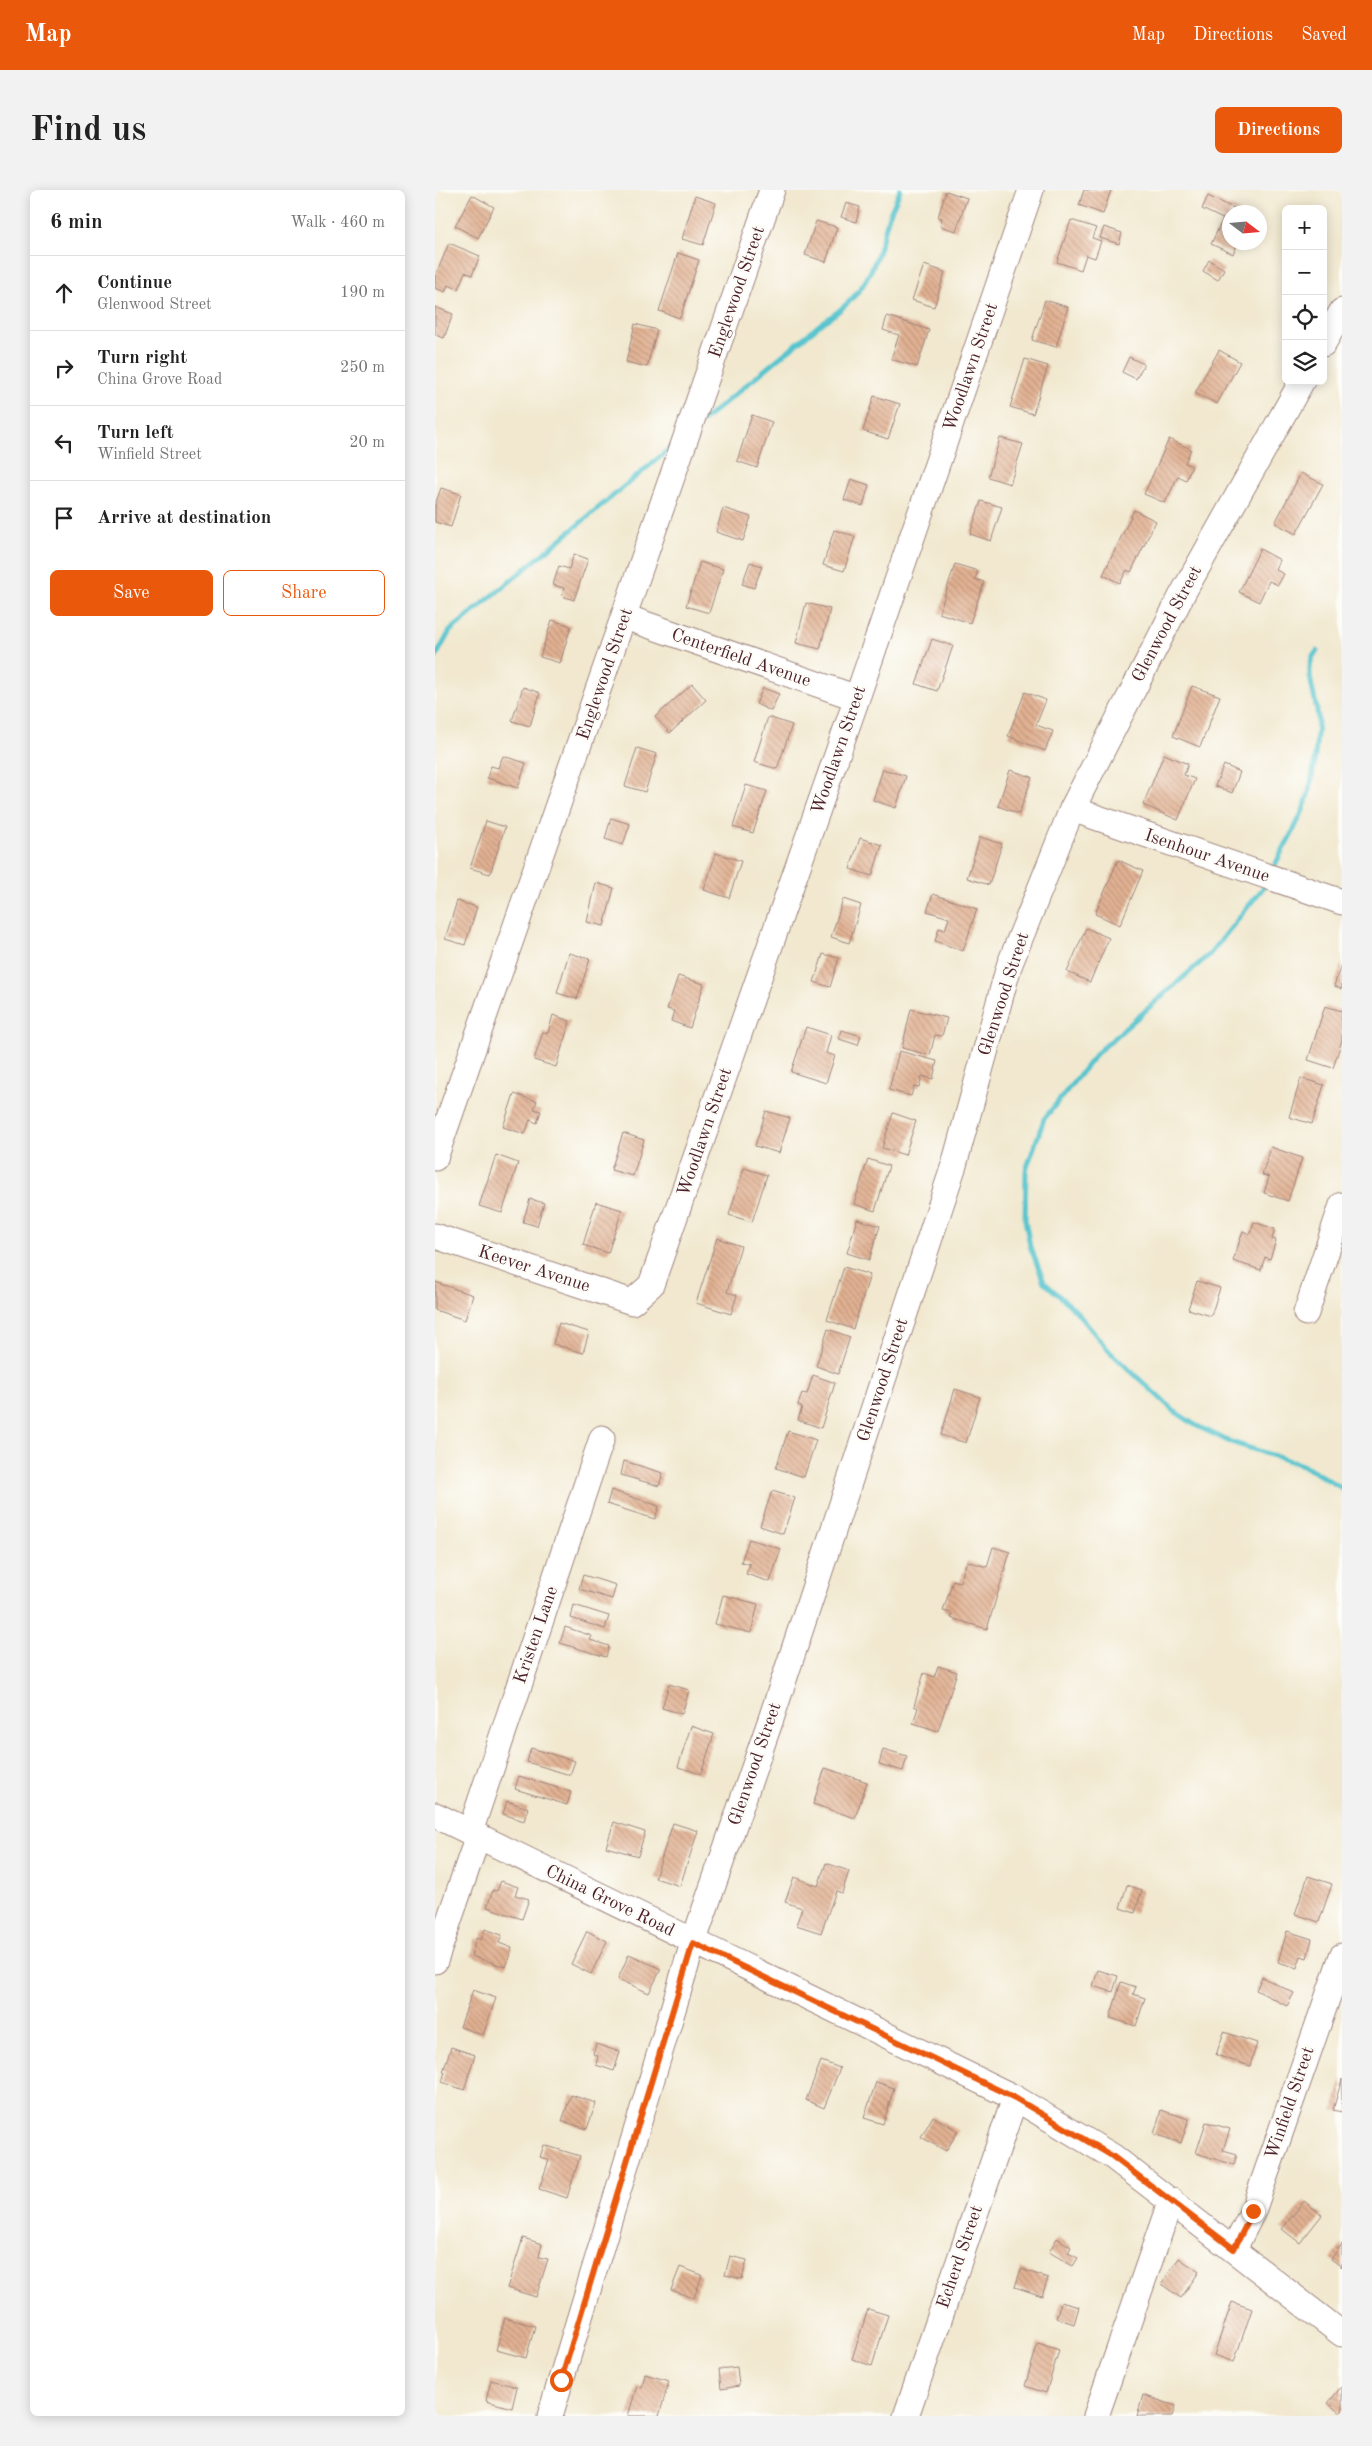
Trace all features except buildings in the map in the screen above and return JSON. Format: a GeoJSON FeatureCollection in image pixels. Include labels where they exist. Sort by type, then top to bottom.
{"type":"FeatureCollection","features":[{"type":"Feature","properties":{"kind":"street","name":"Englewood Street"},"geometry":{"type":"LineString","coordinates":[[435,1158],[773,190]]}},
{"type":"Feature","properties":{"kind":"street","name":"Woodlawn Street"},"geometry":{"type":"LineString","coordinates":[[632,1302],[651,1285],[857,698],[1031,190]]}},
{"type":"Feature","properties":{"kind":"street"},"geometry":{"type":"LineString","coordinates":[[1325,340],[1342,311]]}},
{"type":"Feature","properties":{"kind":"street","name":"Glenwood Street"},"geometry":{"type":"LineString","coordinates":[[550,2416],[693,1943],[767,1728],[954,1165],[1009,966],[1072,809],[1183,593],[1300,385]]}},
{"type":"Feature","properties":{"kind":"street","name":"Centerfield Avenue"},"geometry":{"type":"LineString","coordinates":[[625,617],[857,698]]}},
{"type":"Feature","properties":{"kind":"street","name":"Isenhour Avenue"},"geometry":{"type":"LineString","coordinates":[[1072,809],[1342,902]]}},
{"type":"Feature","properties":{"kind":"street"},"geometry":{"type":"LineString","coordinates":[[1306,1313],[1342,1205]]}},
{"type":"Feature","properties":{"kind":"street","name":"Keever Avenue"},"geometry":{"type":"LineString","coordinates":[[435,1236],[632,1302]]}},
{"type":"Feature","properties":{"kind":"street","name":"Kristen Lane"},"geometry":{"type":"LineString","coordinates":[[435,1960],[602,1438]]}},
{"type":"Feature","properties":{"kind":"street","name":"China Grove Road"},"geometry":{"type":"LineString","coordinates":[[435,1815],[693,1943],[1015,2098],[1112,2156],[1342,2334]]}},
{"type":"Feature","properties":{"kind":"street","name":"Winfield Street"},"geometry":{"type":"LineString","coordinates":[[1234,2249],[1253,2211],[1342,1956]]}},
{"type":"Feature","properties":{"kind":"street","name":"Echerd Street"},"geometry":{"type":"LineString","coordinates":[[906,2416],[1015,2098]]}},
{"type":"Feature","properties":{"kind":"street"},"geometry":{"type":"LineString","coordinates":[[1097,2416],[1171,2200]]}},
{"type":"Feature","properties":{"kind":"waterway"},"geometry":{"type":"LineString","coordinates":[[700,423],[850,301],[867,278],[873,265],[889,215],[900,190]]}},
{"type":"Feature","properties":{"kind":"waterway"},"geometry":{"type":"LineString","coordinates":[[435,658],[450,631],[673,446]]}},
{"type":"Feature","properties":{"kind":"waterway"},"geometry":{"type":"LineString","coordinates":[[1275,865],[1300,818],[1311,783],[1318,713],[1311,685],[1310,667],[1312,658],[1317,651]]}},
{"type":"Feature","properties":{"kind":"waterway"},"geometry":{"type":"LineString","coordinates":[[1263,888],[1210,954],[1097,1053],[1044,1119],[1026,1170],[1025,1220],[1030,1246],[1044,1282],[1074,1309],[1110,1352],[1174,1411],[1195,1425],[1228,1441],[1302,1465],[1342,1488]]}},
{"type":"Feature","properties":{"kind":"route"},"geometry":{"type":"LineString","coordinates":[[561,2380],[693,1943],[1015,2098],[1112,2156],[1234,2249],[1253,2211]]}}]}
